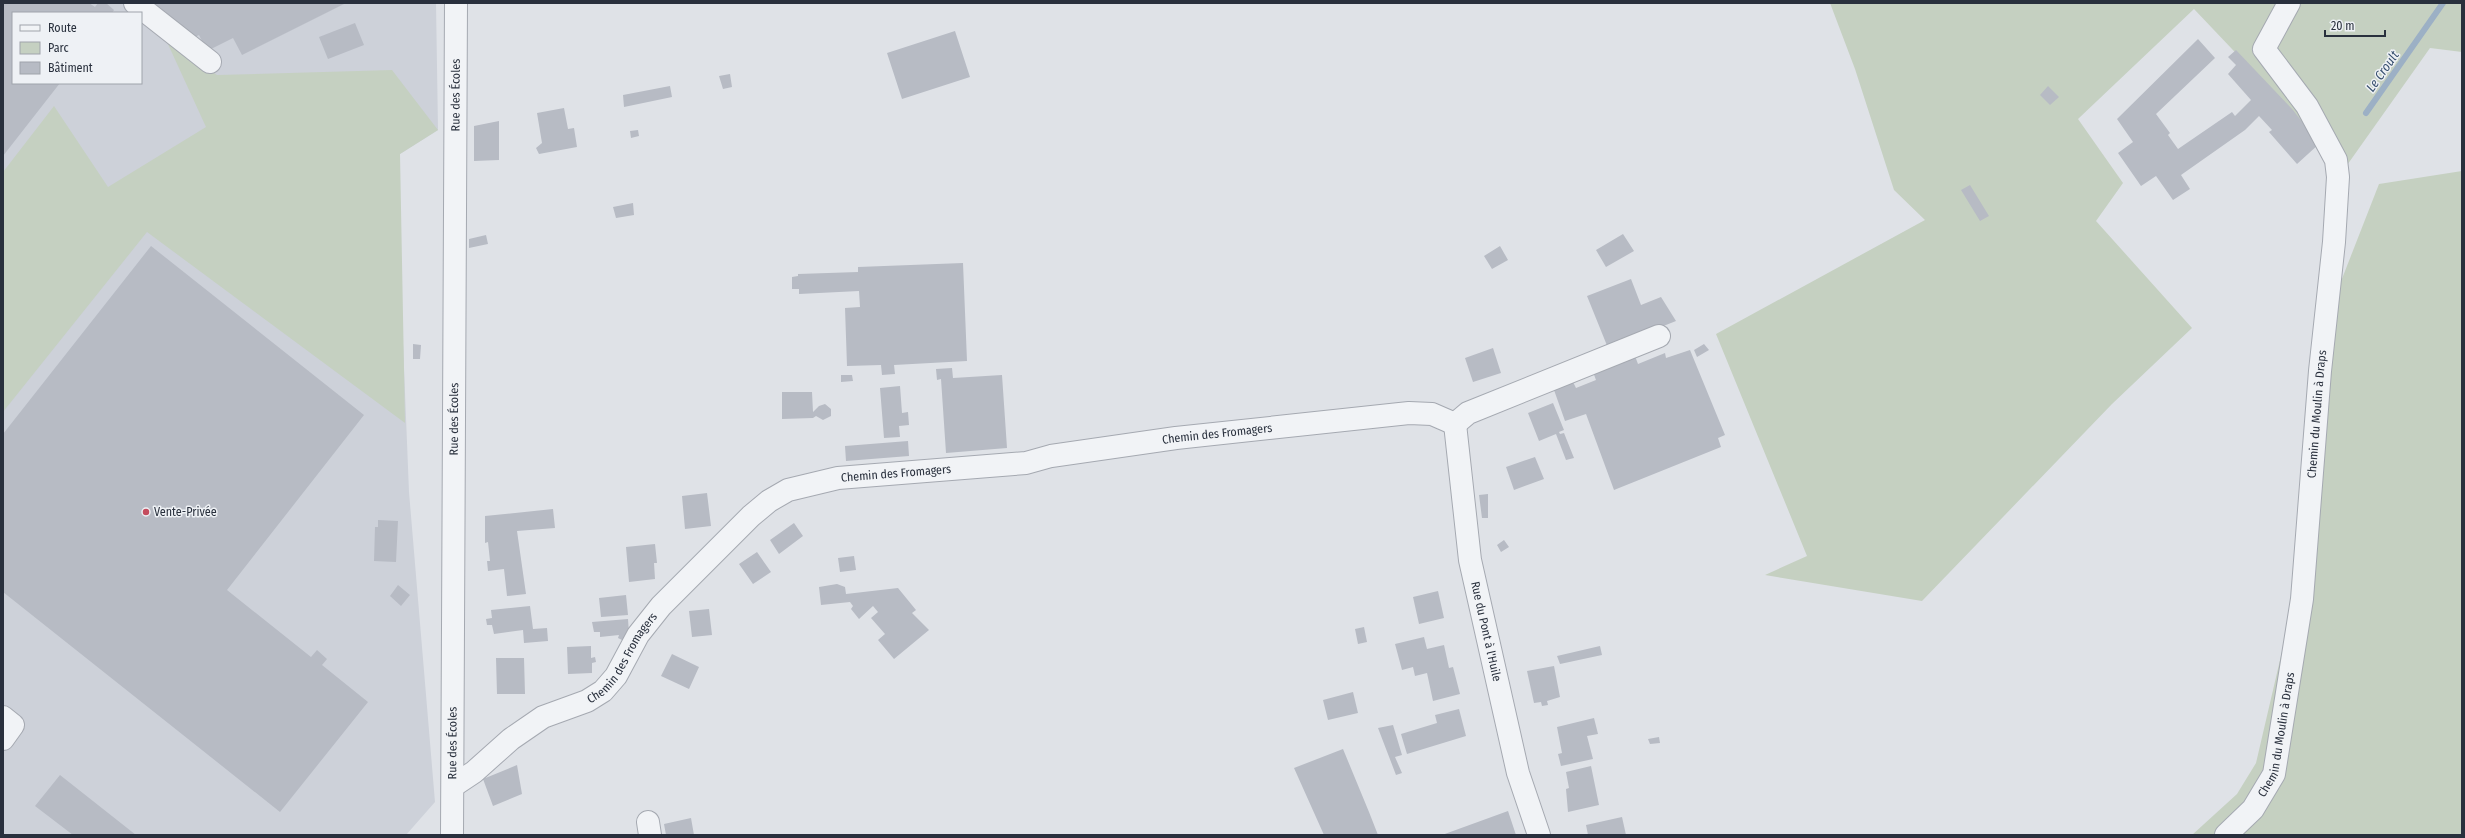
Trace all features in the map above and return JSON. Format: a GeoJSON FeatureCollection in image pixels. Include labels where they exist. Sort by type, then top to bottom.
{"type":"FeatureCollection","features":[{"type":"Feature","properties":{"kind":"street"},"geometry":{"type":"LineString","coordinates":[[135,3],[210,62]]}},
{"type":"Feature","properties":{"kind":"street","name":"Rue des Écoles"},"geometry":{"type":"LineString","coordinates":[[452,835],[456,3]]}},
{"type":"Feature","properties":{"kind":"street","name":"Chemin du Moulin à Draps"},"geometry":{"type":"LineString","coordinates":[[2226,835],[2253,809],[2274,774],[2302,599],[2320,371],[2334,242],[2338,177],[2336,160],[2307,106],[2264,49],[2289,3]]}},
{"type":"Feature","properties":{"kind":"street"},"geometry":{"type":"LineString","coordinates":[[1455,424],[1468,413],[1659,336]]}},
{"type":"Feature","properties":{"kind":"street","name":"Chemin des Fromagers"},"geometry":{"type":"LineString","coordinates":[[453,786],[474,772],[511,739],[542,717],[587,701],[603,692],[616,676],[638,635],[661,606],[751,516],[769,501],[788,490],[838,478],[1026,463],[1051,456],[1350,418],[1409,413],[1432,414],[1455,424]]}},
{"type":"Feature","properties":{"kind":"street","name":"Rue du Pont à l'Huile"},"geometry":{"type":"LineString","coordinates":[[1455,424],[1470,560],[1518,773],[1538,835]]}},
{"type":"Feature","properties":{"kind":"street"},"geometry":{"type":"LineString","coordinates":[[3,717],[13,725],[3,739]]}},
{"type":"Feature","properties":{"kind":"shaded area"},"geometry":{"type":"Polygon","coordinates":[[[3,3],[436,3],[438,130],[400,154],[397,194],[409,492],[435,802],[406,835],[3,835],[3,3]]]}},
{"type":"Feature","properties":{"kind":"green space"},"geometry":{"type":"Polygon","coordinates":[[[1830,3],[2462,3],[2462,52],[2430,48],[2345,168],[2194,9],[2078,119],[2123,183],[2096,221],[2192,328],[2112,404],[1922,601],[1765,575],[1807,556],[1716,334],[1925,220],[1894,190],[1855,69],[1830,3]]]}},
{"type":"Feature","properties":{"kind":"green space"},"geometry":{"type":"Polygon","coordinates":[[[167,42],[217,75],[392,70],[438,130],[400,154],[405,423],[147,232],[3,412],[3,172],[54,106],[108,187],[206,127],[167,42]]]}},
{"type":"Feature","properties":{"kind":"green space"},"geometry":{"type":"Polygon","coordinates":[[[2462,171],[2462,835],[2192,835],[2237,794],[2256,763],[2315,510],[2338,289],[2379,184],[2462,171]]]}},
{"type":"Feature","properties":{"kind":"building"},"geometry":{"type":"Polygon","coordinates":[[[3,3],[89,3],[95,7],[98,3],[106,3],[114,10],[113,12],[12,12],[12,84],[59,84],[3,156],[3,3]]]}},
{"type":"Feature","properties":{"kind":"building"},"geometry":{"type":"Polygon","coordinates":[[[146,3],[346,3],[242,55],[233,38],[207,51],[199,35],[191,39],[146,3]]]}},
{"type":"Feature","properties":{"kind":"building"},"geometry":{"type":"Polygon","coordinates":[[[355,23],[364,45],[328,59],[319,37],[355,23]]]}},
{"type":"Feature","properties":{"kind":"building"},"geometry":{"type":"Polygon","coordinates":[[[955,31],[970,77],[902,99],[887,53],[955,31]]]}},
{"type":"Feature","properties":{"kind":"building"},"geometry":{"type":"Polygon","coordinates":[[[2198,39],[2215,58],[2156,114],[2170,133],[2168,135],[2178,149],[2232,112],[2235,116],[2251,100],[2228,74],[2236,65],[2228,57],[2236,50],[2293,110],[2319,144],[2297,164],[2269,132],[2272,130],[2259,116],[2245,130],[2181,175],[2190,189],[2173,200],[2156,176],[2141,186],[2118,153],[2133,142],[2117,119],[2198,39]]]}},
{"type":"Feature","properties":{"kind":"building"},"geometry":{"type":"Polygon","coordinates":[[[730,74],[732,87],[723,89],[719,76],[730,74]]]}},
{"type":"Feature","properties":{"kind":"building"},"geometry":{"type":"Polygon","coordinates":[[[670,86],[672,97],[624,107],[623,95],[670,86]]]}},
{"type":"Feature","properties":{"kind":"building"},"geometry":{"type":"Polygon","coordinates":[[[2048,86],[2059,97],[2050,105],[2040,95],[2048,86]]]}},
{"type":"Feature","properties":{"kind":"building"},"geometry":{"type":"Polygon","coordinates":[[[564,108],[568,129],[574,128],[577,147],[539,154],[536,148],[542,143],[537,113],[564,108]]]}},
{"type":"Feature","properties":{"kind":"building"},"geometry":{"type":"Polygon","coordinates":[[[499,121],[499,160],[474,161],[474,126],[499,121]]]}},
{"type":"Feature","properties":{"kind":"building"},"geometry":{"type":"Polygon","coordinates":[[[638,130],[639,136],[631,138],[630,131],[638,130]]]}},
{"type":"Feature","properties":{"kind":"building"},"geometry":{"type":"Polygon","coordinates":[[[1970,185],[1989,216],[1980,221],[1961,190],[1970,185]]]}},
{"type":"Feature","properties":{"kind":"building"},"geometry":{"type":"Polygon","coordinates":[[[633,203],[634,215],[616,218],[613,207],[633,203]]]}},
{"type":"Feature","properties":{"kind":"building"},"geometry":{"type":"Polygon","coordinates":[[[1623,234],[1634,251],[1606,267],[1596,250],[1623,234]]]}},
{"type":"Feature","properties":{"kind":"building"},"geometry":{"type":"Polygon","coordinates":[[[486,235],[488,244],[469,248],[469,239],[486,235]]]}},
{"type":"Feature","properties":{"kind":"building","name":"Vente-Privée"},"geometry":{"type":"Polygon","coordinates":[[[151,246],[364,415],[227,590],[311,657],[317,650],[327,659],[322,665],[368,702],[280,812],[3,592],[3,434],[151,246]]]}},
{"type":"Feature","properties":{"kind":"building"},"geometry":{"type":"Polygon","coordinates":[[[1500,246],[1508,260],[1492,269],[1484,256],[1500,246]]]}},
{"type":"Feature","properties":{"kind":"building"},"geometry":{"type":"Polygon","coordinates":[[[963,263],[967,361],[894,365],[895,374],[882,375],[881,365],[847,366],[845,308],[860,307],[859,291],[799,294],[799,289],[792,289],[792,277],[798,276],[798,274],[858,272],[858,267],[963,263]]]}},
{"type":"Feature","properties":{"kind":"building"},"geometry":{"type":"Polygon","coordinates":[[[1631,279],[1641,305],[1661,297],[1676,321],[1608,348],[1587,296],[1631,279]]]}},
{"type":"Feature","properties":{"kind":"building"},"geometry":{"type":"Polygon","coordinates":[[[413,344],[421,345],[420,359],[413,359],[413,344]]]}},
{"type":"Feature","properties":{"kind":"building"},"geometry":{"type":"Polygon","coordinates":[[[1704,344],[1709,350],[1697,357],[1694,350],[1704,344]]]}},
{"type":"Feature","properties":{"kind":"building"},"geometry":{"type":"Polygon","coordinates":[[[1493,348],[1501,373],[1473,382],[1465,358],[1493,348]]]}},
{"type":"Feature","properties":{"kind":"building"},"geometry":{"type":"Polygon","coordinates":[[[1690,350],[1725,435],[1718,438],[1721,447],[1614,490],[1586,414],[1565,421],[1554,390],[1572,380],[1576,388],[1596,380],[1593,372],[1635,356],[1638,364],[1665,353],[1666,358],[1690,350]]]}},
{"type":"Feature","properties":{"kind":"building"},"geometry":{"type":"Polygon","coordinates":[[[952,368],[953,378],[1002,375],[1007,448],[946,453],[941,379],[937,380],[936,369],[952,368]]]}},
{"type":"Feature","properties":{"kind":"building"},"geometry":{"type":"Polygon","coordinates":[[[841,375],[852,375],[853,381],[841,382],[841,375]]]}},
{"type":"Feature","properties":{"kind":"building"},"geometry":{"type":"Polygon","coordinates":[[[900,386],[902,413],[908,412],[909,425],[899,426],[900,437],[884,438],[880,388],[900,386]]]}},
{"type":"Feature","properties":{"kind":"building"},"geometry":{"type":"Polygon","coordinates":[[[782,392],[812,392],[813,412],[819,406],[825,404],[831,409],[831,416],[823,420],[816,416],[813,418],[782,419],[782,392]]]}},
{"type":"Feature","properties":{"kind":"building"},"geometry":{"type":"Polygon","coordinates":[[[1553,403],[1564,430],[1559,432],[1560,434],[1564,433],[1574,458],[1566,460],[1556,434],[1539,441],[1528,413],[1553,403]]]}},
{"type":"Feature","properties":{"kind":"building"},"geometry":{"type":"Polygon","coordinates":[[[908,441],[909,456],[846,461],[845,446],[908,441]]]}},
{"type":"Feature","properties":{"kind":"building"},"geometry":{"type":"Polygon","coordinates":[[[1535,457],[1544,479],[1514,490],[1506,467],[1535,457]]]}},
{"type":"Feature","properties":{"kind":"building"},"geometry":{"type":"Polygon","coordinates":[[[707,493],[711,526],[685,529],[682,496],[707,493]]]}},
{"type":"Feature","properties":{"kind":"building"},"geometry":{"type":"Polygon","coordinates":[[[1488,494],[1488,518],[1482,518],[1479,495],[1488,494]]]}},
{"type":"Feature","properties":{"kind":"building"},"geometry":{"type":"Polygon","coordinates":[[[553,509],[555,528],[517,531],[526,594],[507,596],[504,569],[488,571],[487,561],[490,561],[488,542],[485,543],[485,516],[553,509]]]}},
{"type":"Feature","properties":{"kind":"building"},"geometry":{"type":"Polygon","coordinates":[[[378,520],[398,521],[396,562],[374,561],[375,527],[378,527],[378,520]]]}},
{"type":"Feature","properties":{"kind":"building"},"geometry":{"type":"Polygon","coordinates":[[[794,523],[803,536],[779,554],[770,540],[794,523]]]}},
{"type":"Feature","properties":{"kind":"building"},"geometry":{"type":"Polygon","coordinates":[[[1504,540],[1509,547],[1501,552],[1497,545],[1504,540]]]}},
{"type":"Feature","properties":{"kind":"building"},"geometry":{"type":"Polygon","coordinates":[[[655,544],[657,563],[654,563],[655,579],[629,582],[626,547],[655,544]]]}},
{"type":"Feature","properties":{"kind":"building"},"geometry":{"type":"Polygon","coordinates":[[[757,552],[771,572],[753,584],[739,564],[757,552]]]}},
{"type":"Feature","properties":{"kind":"building"},"geometry":{"type":"Polygon","coordinates":[[[854,556],[856,570],[840,572],[838,558],[854,556]]]}},
{"type":"Feature","properties":{"kind":"building"},"geometry":{"type":"Polygon","coordinates":[[[837,584],[845,587],[846,594],[898,588],[916,610],[912,613],[929,630],[894,659],[878,640],[885,634],[871,618],[878,612],[873,606],[859,619],[851,609],[853,606],[850,602],[821,605],[819,587],[837,584]]]}},
{"type":"Feature","properties":{"kind":"building"},"geometry":{"type":"Polygon","coordinates":[[[398,585],[410,595],[401,606],[390,596],[398,585]]]}},
{"type":"Feature","properties":{"kind":"building"},"geometry":{"type":"Polygon","coordinates":[[[1438,591],[1444,618],[1419,624],[1413,597],[1438,591]]]}},
{"type":"Feature","properties":{"kind":"building"},"geometry":{"type":"Polygon","coordinates":[[[626,595],[628,615],[601,617],[599,598],[626,595]]]}},
{"type":"Feature","properties":{"kind":"building"},"geometry":{"type":"Polygon","coordinates":[[[530,606],[533,629],[547,628],[548,641],[524,643],[523,630],[494,634],[492,625],[487,625],[486,619],[492,618],[491,610],[530,606]]]}},
{"type":"Feature","properties":{"kind":"building"},"geometry":{"type":"Polygon","coordinates":[[[709,609],[712,635],[692,637],[689,611],[709,609]]]}},
{"type":"Feature","properties":{"kind":"building"},"geometry":{"type":"Polygon","coordinates":[[[628,619],[629,634],[626,642],[618,638],[619,635],[600,637],[600,632],[594,632],[592,622],[628,619]]]}},
{"type":"Feature","properties":{"kind":"building"},"geometry":{"type":"Polygon","coordinates":[[[1364,627],[1367,642],[1358,644],[1355,629],[1364,627]]]}},
{"type":"Feature","properties":{"kind":"building"},"geometry":{"type":"Polygon","coordinates":[[[1424,637],[1427,649],[1444,645],[1449,668],[1453,667],[1460,694],[1433,701],[1427,673],[1415,676],[1413,667],[1402,670],[1395,644],[1424,637]]]}},
{"type":"Feature","properties":{"kind":"building"},"geometry":{"type":"Polygon","coordinates":[[[591,646],[591,658],[595,657],[596,662],[592,663],[592,673],[568,674],[567,647],[591,646]]]}},
{"type":"Feature","properties":{"kind":"building"},"geometry":{"type":"Polygon","coordinates":[[[1600,646],[1602,655],[1560,664],[1557,656],[1600,646]]]}},
{"type":"Feature","properties":{"kind":"building"},"geometry":{"type":"Polygon","coordinates":[[[672,654],[699,667],[689,689],[661,676],[672,654]]]}},
{"type":"Feature","properties":{"kind":"building"},"geometry":{"type":"Polygon","coordinates":[[[496,658],[524,658],[525,694],[497,694],[496,658]]]}},
{"type":"Feature","properties":{"kind":"building"},"geometry":{"type":"Polygon","coordinates":[[[1554,666],[1560,697],[1547,701],[1548,705],[1542,706],[1541,702],[1534,703],[1527,671],[1554,666]]]}},
{"type":"Feature","properties":{"kind":"building"},"geometry":{"type":"Polygon","coordinates":[[[1353,692],[1358,713],[1328,720],[1323,700],[1353,692]]]}},
{"type":"Feature","properties":{"kind":"building"},"geometry":{"type":"Polygon","coordinates":[[[1459,709],[1466,736],[1407,754],[1401,734],[1437,723],[1435,715],[1459,709]]]}},
{"type":"Feature","properties":{"kind":"building"},"geometry":{"type":"Polygon","coordinates":[[[1594,718],[1598,734],[1587,736],[1593,759],[1561,766],[1558,754],[1562,753],[1557,727],[1594,718]]]}},
{"type":"Feature","properties":{"kind":"building"},"geometry":{"type":"Polygon","coordinates":[[[1393,725],[1402,755],[1395,757],[1402,773],[1396,775],[1378,728],[1393,725]]]}},
{"type":"Feature","properties":{"kind":"building"},"geometry":{"type":"Polygon","coordinates":[[[1659,737],[1660,743],[1650,744],[1648,739],[1659,737]]]}},
{"type":"Feature","properties":{"kind":"building"},"geometry":{"type":"Polygon","coordinates":[[[1343,749],[1378,835],[1324,835],[1294,768],[1343,749]]]}},
{"type":"Feature","properties":{"kind":"building"},"geometry":{"type":"Polygon","coordinates":[[[517,765],[522,794],[493,806],[483,779],[517,765]]]}},
{"type":"Feature","properties":{"kind":"building"},"geometry":{"type":"Polygon","coordinates":[[[1591,766],[1599,805],[1568,812],[1566,789],[1569,788],[1566,772],[1591,766]]]}},
{"type":"Feature","properties":{"kind":"building"},"geometry":{"type":"Polygon","coordinates":[[[60,775],[136,835],[73,835],[35,806],[60,775]]]}},
{"type":"Feature","properties":{"kind":"building"},"geometry":{"type":"Polygon","coordinates":[[[1508,811],[1516,835],[1442,835],[1508,811]]]}},
{"type":"Feature","properties":{"kind":"building"},"geometry":{"type":"Polygon","coordinates":[[[1622,817],[1626,835],[1588,835],[1586,825],[1622,817]]]}},
{"type":"Feature","properties":{"kind":"building"},"geometry":{"type":"Polygon","coordinates":[[[691,818],[694,835],[666,835],[664,824],[691,818]]]}},
{"type":"Feature","properties":{"kind":"waterway","name":"Le Croult"},"geometry":{"type":"LineString","coordinates":[[2366,113],[2443,3]]}},
{"type":"Feature","properties":{"kind":"place","name":"Vente-Privée"},"geometry":{"type":"Point","coordinates":[146,512]}}]}
